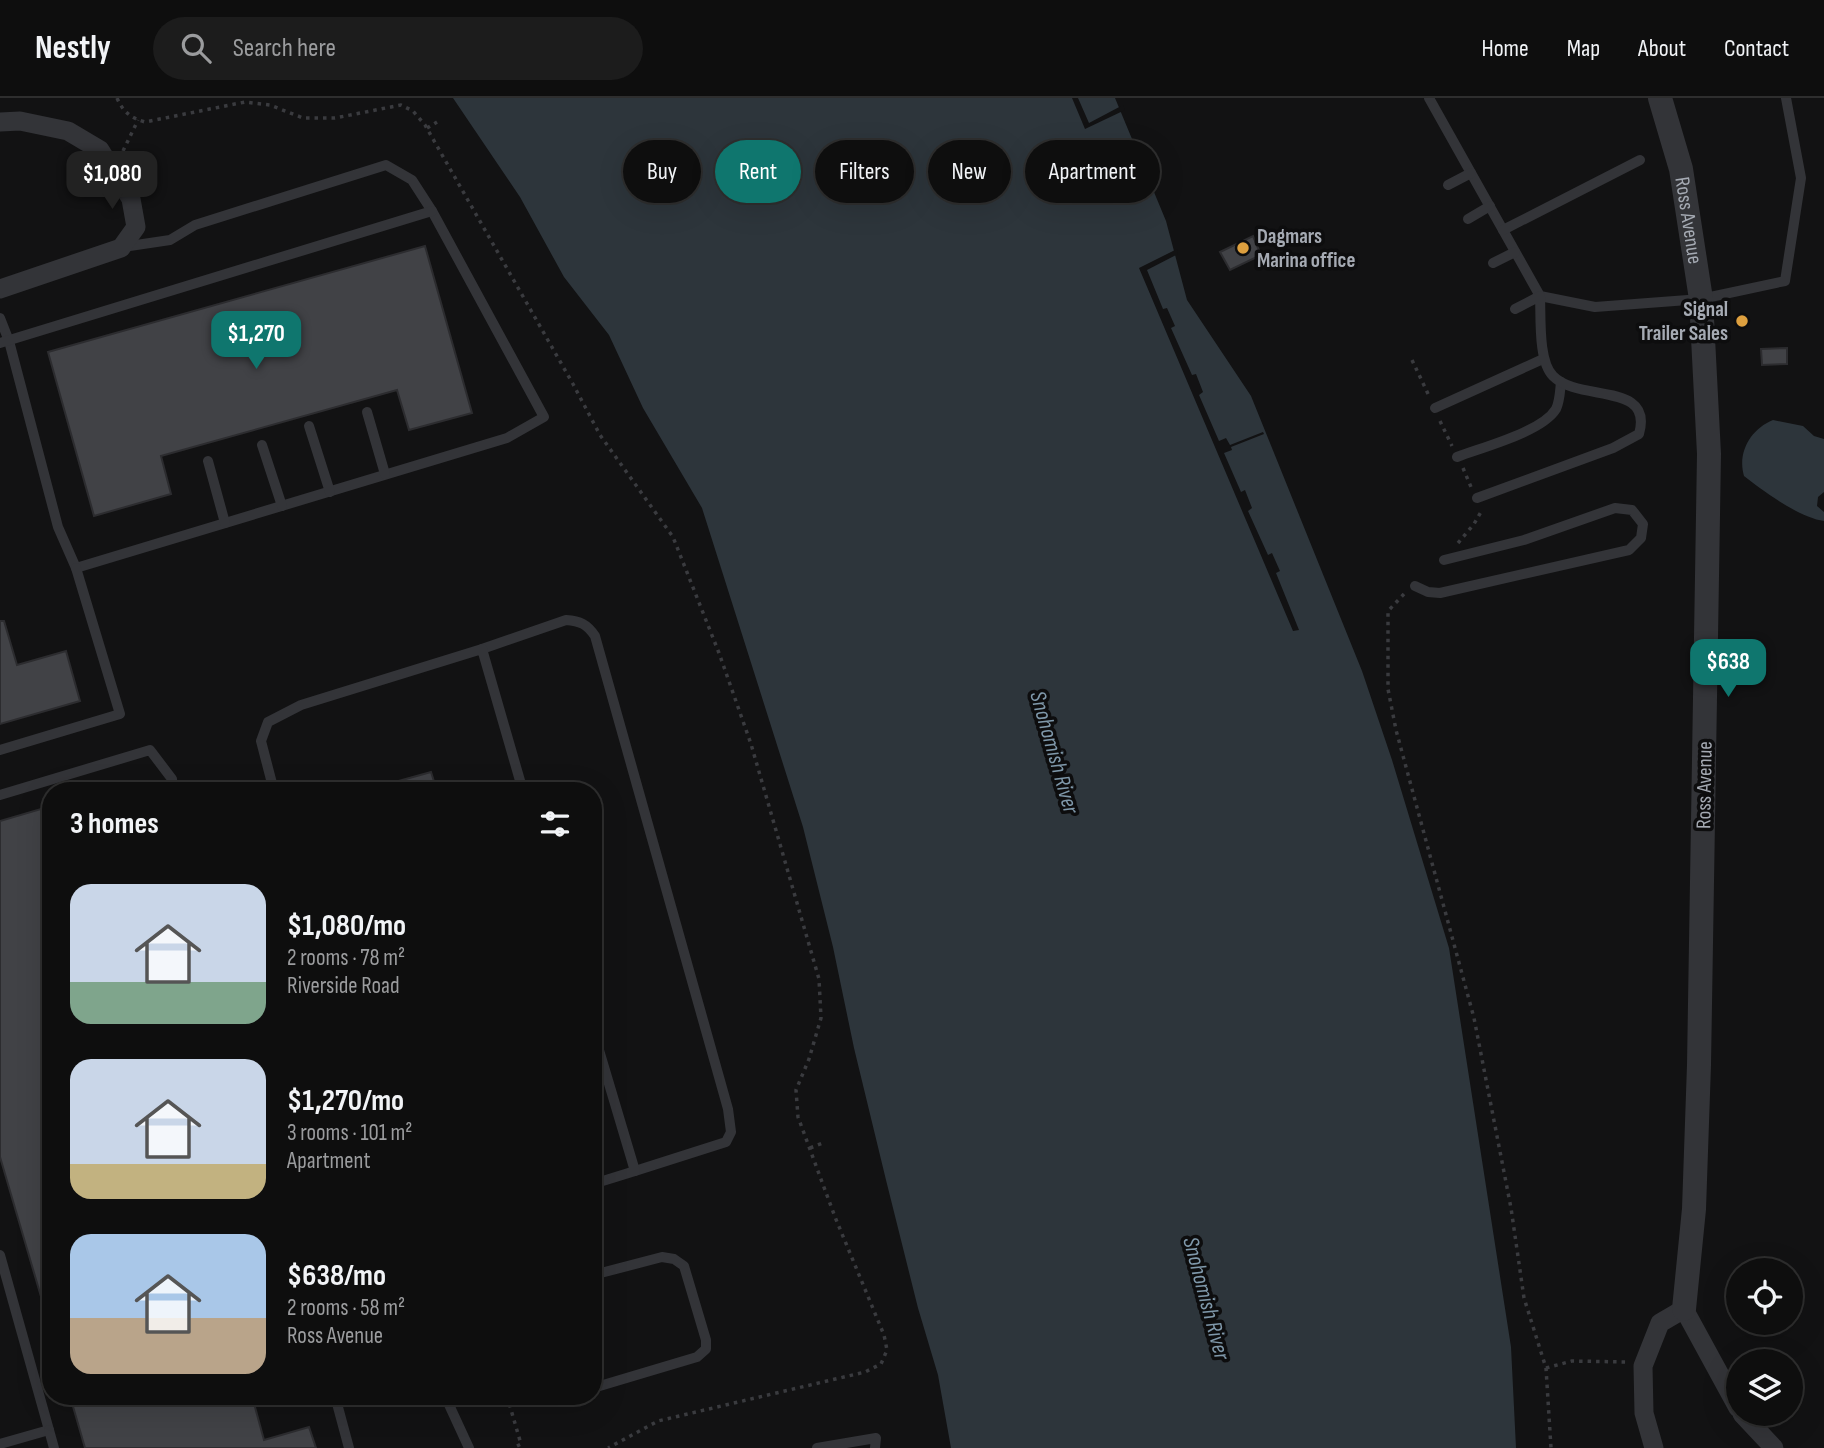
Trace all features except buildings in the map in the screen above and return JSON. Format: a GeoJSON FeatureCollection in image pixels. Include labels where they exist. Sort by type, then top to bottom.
{"type":"FeatureCollection","features":[{"type":"Feature","properties":{"kind":"street","name":"Ross Avenue"},"geometry":{"type":"LineString","coordinates":[[1660,98],[1681,169],[1700,299],[1709,454],[1699,1051],[1694,1209],[1684,1309]]}},
{"type":"Feature","properties":{"kind":"street"},"geometry":{"type":"LineString","coordinates":[[0,122],[20,121],[68,131],[100,150],[131,199],[135,227],[121,248],[0,289]]}},
{"type":"Feature","properties":{"kind":"street"},"geometry":{"type":"LineString","coordinates":[[1654,1448],[1644,1413],[1643,1364],[1660,1323],[1684,1309],[1726,1386]]}},
{"type":"Feature","properties":{"kind":"street"},"geometry":{"type":"LineString","coordinates":[[1753,1426],[1774,1448]]}},
{"type":"Feature","properties":{"kind":"lane"},"geometry":{"type":"LineString","coordinates":[[1429,98],[1541,296],[1544,359],[1552,376],[1574,389],[1598,395],[1616,395],[1630,401],[1638,408],[1643,422],[1639,434],[1613,448],[1477,498]]}},
{"type":"Feature","properties":{"kind":"lane"},"geometry":{"type":"LineString","coordinates":[[1515,309],[1541,296],[1595,307],[1700,299],[1785,281],[1801,178],[1786,98]]}},
{"type":"Feature","properties":{"kind":"lane"},"geometry":{"type":"LineString","coordinates":[[1503,230],[1640,160]]}},
{"type":"Feature","properties":{"kind":"lane"},"geometry":{"type":"LineString","coordinates":[[76,568],[507,438],[544,417],[432,211],[412,180],[386,165],[195,225],[170,240],[121,248]]}},
{"type":"Feature","properties":{"kind":"lane"},"geometry":{"type":"LineString","coordinates":[[1448,185],[1471,173]]}},
{"type":"Feature","properties":{"kind":"lane"},"geometry":{"type":"LineString","coordinates":[[1468,219],[1490,206]]}},
{"type":"Feature","properties":{"kind":"lane"},"geometry":{"type":"LineString","coordinates":[[4,342],[432,211]]}},
{"type":"Feature","properties":{"kind":"lane"},"geometry":{"type":"LineString","coordinates":[[1493,263],[1516,252]]}},
{"type":"Feature","properties":{"kind":"lane"},"geometry":{"type":"LineString","coordinates":[[0,318],[4,342],[58,527],[76,568],[120,714],[0,750]]}},
{"type":"Feature","properties":{"kind":"lane"},"geometry":{"type":"LineString","coordinates":[[1435,408],[1544,359]]}},
{"type":"Feature","properties":{"kind":"lane"},"geometry":{"type":"LineString","coordinates":[[1457,457],[1547,420],[1557,407],[1562,382]]}},
{"type":"Feature","properties":{"kind":"lane"},"geometry":{"type":"LineString","coordinates":[[367,412],[386,474]]}},
{"type":"Feature","properties":{"kind":"lane"},"geometry":{"type":"LineString","coordinates":[[309,426],[330,492]]}},
{"type":"Feature","properties":{"kind":"lane"},"geometry":{"type":"LineString","coordinates":[[262,445],[282,506]]}},
{"type":"Feature","properties":{"kind":"lane"},"geometry":{"type":"LineString","coordinates":[[208,461],[225,523]]}},
{"type":"Feature","properties":{"kind":"lane"},"geometry":{"type":"LineString","coordinates":[[1415,586],[1428,592],[1440,593],[1629,550],[1640,538],[1643,524],[1632,510],[1615,508],[1524,540],[1444,560]]}},
{"type":"Feature","properties":{"kind":"lane"},"geometry":{"type":"LineString","coordinates":[[272,782],[261,741],[268,722],[301,705],[566,620],[588,626],[598,649],[728,1109],[731,1132],[726,1142],[602,1181]]}},
{"type":"Feature","properties":{"kind":"lane"},"geometry":{"type":"LineString","coordinates":[[482,649],[520,782]]}},
{"type":"Feature","properties":{"kind":"lane"},"geometry":{"type":"LineString","coordinates":[[43,782],[150,750],[172,782]]}},
{"type":"Feature","properties":{"kind":"lane"},"geometry":{"type":"LineString","coordinates":[[0,795],[42,782]]}},
{"type":"Feature","properties":{"kind":"lane"},"geometry":{"type":"LineString","coordinates":[[602,1060],[635,1171]]}},
{"type":"Feature","properties":{"kind":"lane"},"geometry":{"type":"LineString","coordinates":[[0,1255],[54,1448]]}},
{"type":"Feature","properties":{"kind":"lane"},"geometry":{"type":"LineString","coordinates":[[602,1273],[662,1257],[674,1259],[684,1266],[706,1340],[706,1349],[697,1357],[602,1385]]}},
{"type":"Feature","properties":{"kind":"lane"},"geometry":{"type":"LineString","coordinates":[[337,1405],[349,1448]]}},
{"type":"Feature","properties":{"kind":"lane"},"geometry":{"type":"LineString","coordinates":[[449,1405],[469,1448]]}},
{"type":"Feature","properties":{"kind":"lane"},"geometry":{"type":"LineString","coordinates":[[0,1444],[49,1430]]}},
{"type":"Feature","properties":{"kind":"lane"},"geometry":{"type":"LineString","coordinates":[[817,1448],[876,1438],[875,1448]]}},
{"type":"Feature","properties":{"kind":"path"},"geometry":{"type":"LineString","coordinates":[[114,172],[138,120]]}},
{"type":"Feature","properties":{"kind":"path"},"geometry":{"type":"LineString","coordinates":[[427,128],[438,122]]}},
{"type":"Feature","properties":{"kind":"path"},"geometry":{"type":"LineString","coordinates":[[1412,360],[1482,510],[1474,524],[1444,560]]}},
{"type":"Feature","properties":{"kind":"path"},"geometry":{"type":"LineString","coordinates":[[1415,586],[1388,611],[1388,689],[1426,846],[1474,1018],[1502,1157],[1524,1298],[1546,1368],[1551,1448]]}},
{"type":"Feature","properties":{"kind":"path"},"geometry":{"type":"LineString","coordinates":[[810,1148],[823,1143]]}},
{"type":"Feature","properties":{"kind":"path"},"geometry":{"type":"LineString","coordinates":[[1546,1368],[1572,1362],[1613,1361],[1643,1364]]}},
{"type":"Feature","properties":{"kind":"path"},"geometry":{"type":"LineString","coordinates":[[509,1405],[520,1444],[514,1447]]}},
{"type":"Feature","properties":{"kind":"water","name":"Snohomish River"},"geometry":{"type":"Polygon","coordinates":[[[453,98],[1115,98],[1132,140],[1025,140],[1025,203],[1159,203],[1187,300],[1251,396],[1362,671],[1449,948],[1511,1347],[1516,1448],[951,1448],[938,1375],[886,1180],[803,827],[702,508],[643,408],[609,335],[564,277],[520,197],[453,98]]]}},
{"type":"Feature","properties":{"kind":"water"},"geometry":{"type":"Polygon","coordinates":[[[1773,420],[1803,426],[1814,436],[1824,439],[1824,492],[1818,497],[1817,506],[1824,512],[1824,521],[1793,509],[1744,476],[1742,458],[1748,442],[1758,429],[1773,420]]]}},
{"type":"Feature","properties":{"kind":"pier"},"geometry":{"type":"Polygon","coordinates":[[[1072,98],[1078,98],[1089,123],[1123,105],[1125,110],[1085,129],[1072,98]]]}},
{"type":"Feature","properties":{"kind":"pier"},"geometry":{"type":"Polygon","coordinates":[[[1177,249],[1178,254],[1147,270],[1163,309],[1167,308],[1175,326],[1171,328],[1192,375],[1196,374],[1203,392],[1199,395],[1219,441],[1226,438],[1230,445],[1263,432],[1264,434],[1231,447],[1232,450],[1224,453],[1241,492],[1245,490],[1252,508],[1248,511],[1268,555],[1272,553],[1280,571],[1276,573],[1299,630],[1293,631],[1139,268],[1177,249]]]}},
{"type":"Feature","properties":{"kind":"place","name":"Dagmars Marina office"},"geometry":{"type":"Point","coordinates":[1243,248]}},
{"type":"Feature","properties":{"kind":"place","name":"Signal Trailer Sales"},"geometry":{"type":"Point","coordinates":[1742,321]}}]}
